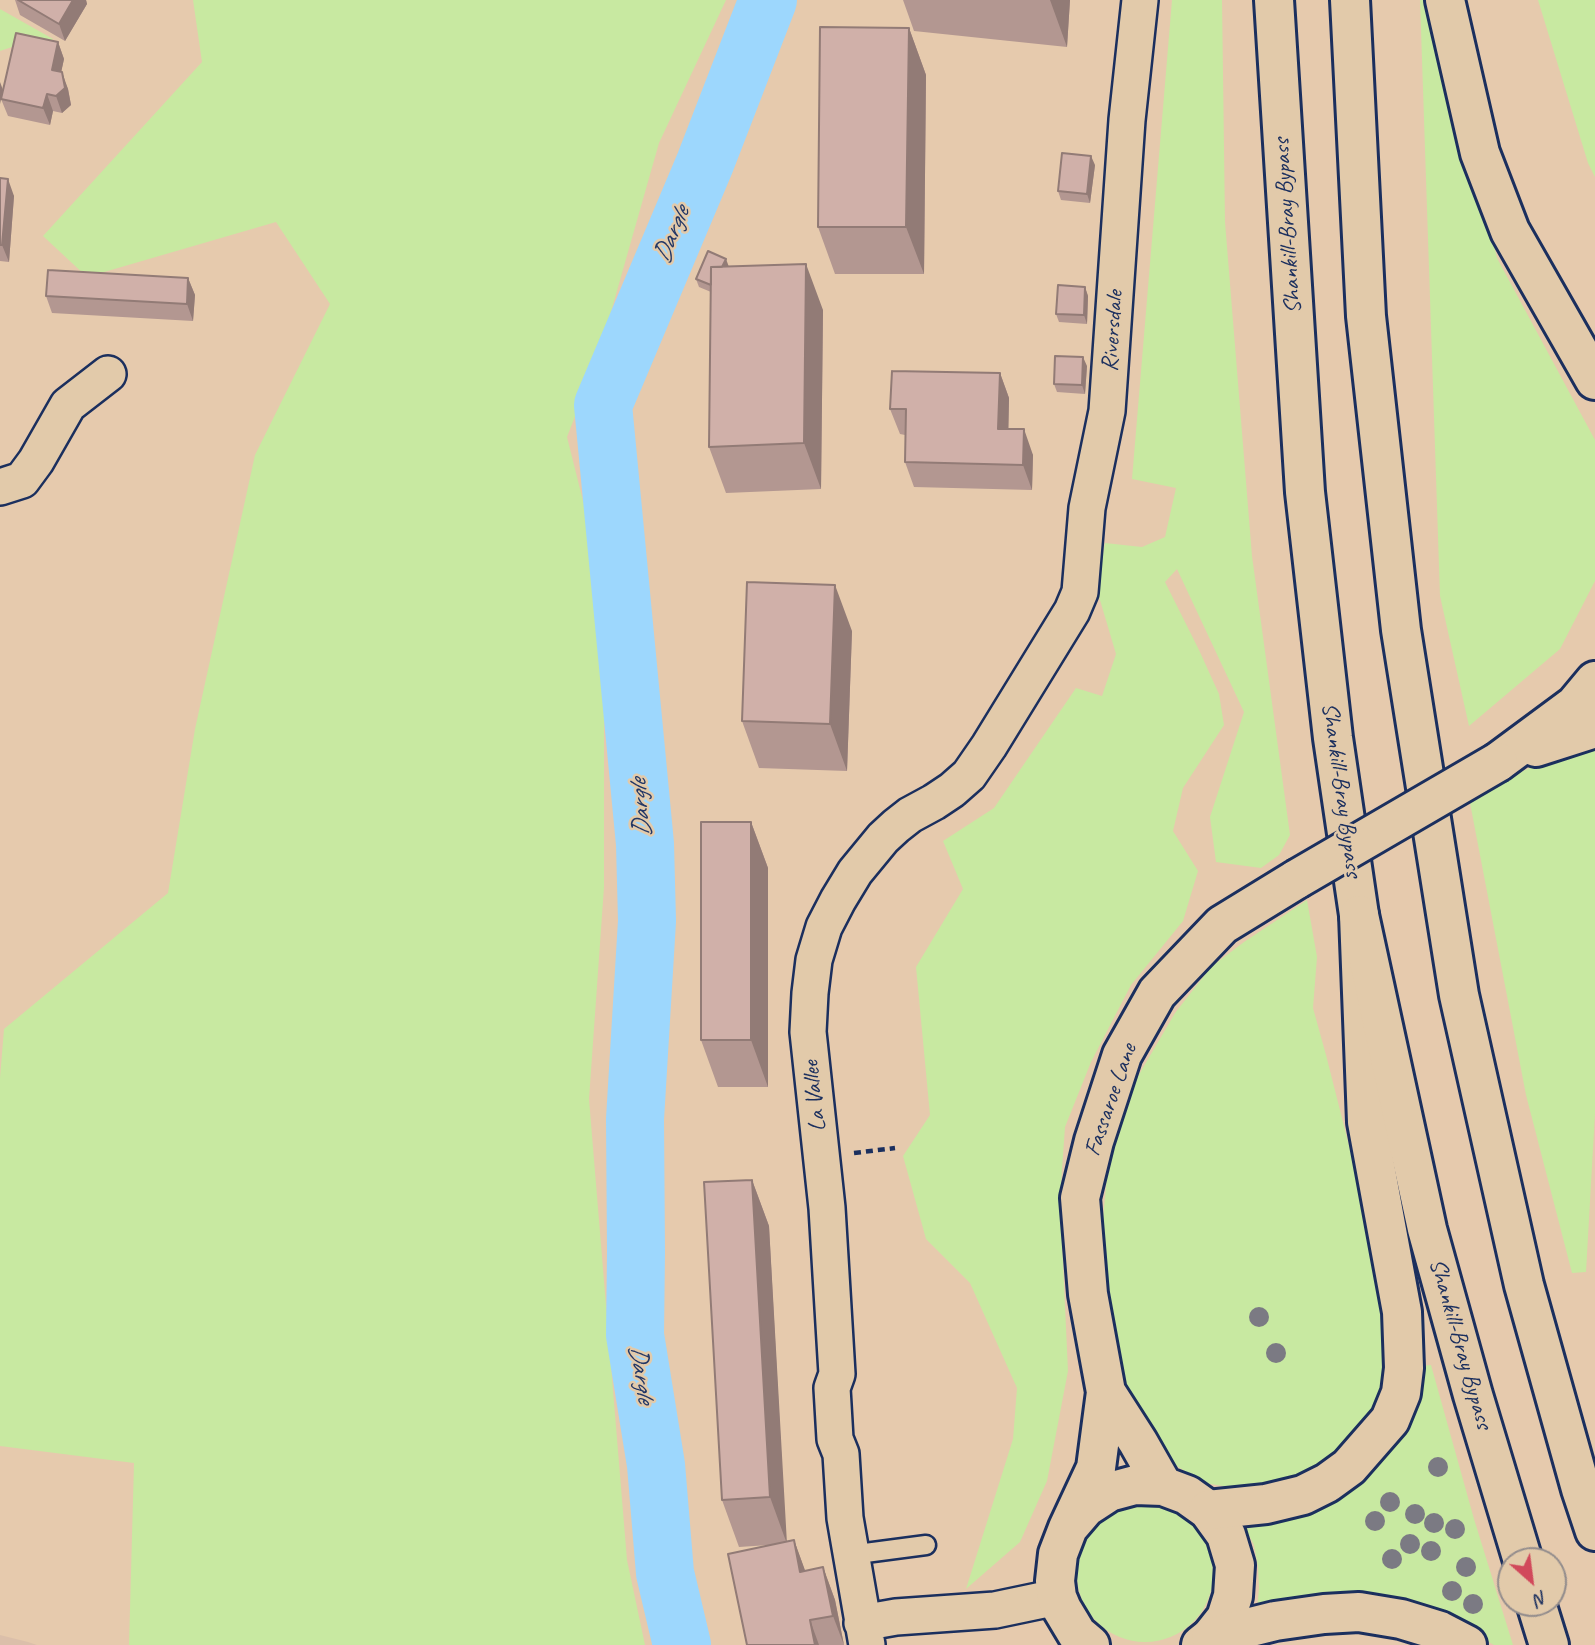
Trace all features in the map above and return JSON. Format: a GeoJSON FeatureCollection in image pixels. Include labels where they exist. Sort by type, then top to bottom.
{"type":"FeatureCollection","features":[{"type":"Feature","properties":{"kind":"main road","name":"Shankill-Bray Bypass"},"geometry":{"type":"LineString","coordinates":[[1274,0],[1305,492],[1333,738],[1359,915],[1427,1229],[1519,1547]]}},
{"type":"Feature","properties":{"kind":"main road"},"geometry":{"type":"LineString","coordinates":[[1350,0],[1368,330],[1401,630],[1457,981],[1524,1285],[1595,1531]]}},
{"type":"Feature","properties":{"kind":"main road"},"geometry":{"type":"LineString","coordinates":[[1444,0],[1480,153],[1510,231],[1595,380]]}},
{"type":"Feature","properties":{"kind":"main road"},"geometry":{"type":"LineString","coordinates":[[1498,762],[1575,705],[1595,681]]}},
{"type":"Feature","properties":{"kind":"main road"},"geometry":{"type":"LineString","coordinates":[[1498,762],[1595,728]]}},
{"type":"Feature","properties":{"kind":"main road","name":"Fassaroe Lane"},"geometry":{"type":"LineString","coordinates":[[1057,1597],[1055,1581],[1058,1554],[1096,1468],[1106,1392],[1088,1294],[1080,1198],[1094,1141],[1122,1055],[1157,993],[1222,925],[1498,762]]}},
{"type":"Feature","properties":{"kind":"main road"},"geometry":{"type":"LineString","coordinates":[[1208,1510],[1266,1504],[1303,1494],[1327,1483],[1349,1467],[1390,1420],[1401,1393],[1404,1368],[1402,1312],[1367,1122],[1359,915]]}},
{"type":"Feature","properties":{"kind":"main road","name":"Fassaroe Lane"},"geometry":{"type":"LineString","coordinates":[[1106,1392],[1163,1486]]}},
{"type":"Feature","properties":{"kind":"main road"},"geometry":{"type":"LineString","coordinates":[[1068,1528],[1086,1507],[1109,1492],[1135,1485],[1163,1486],[1187,1495],[1208,1510],[1226,1535],[1235,1565],[1233,1596],[1226,1618],[1206,1641]]}},
{"type":"Feature","properties":{"kind":"main road"},"geometry":{"type":"LineString","coordinates":[[1057,1597],[1077,1634],[1090,1645]]}},
{"type":"Feature","properties":{"kind":"main road"},"geometry":{"type":"LineString","coordinates":[[1206,1641],[1275,1621],[1359,1612],[1401,1619],[1440,1630],[1467,1645]]}},
{"type":"Feature","properties":{"kind":"main road"},"geometry":{"type":"LineString","coordinates":[[1540,1617],[1549,1645]]}},
{"type":"Feature","properties":{"kind":"street","name":"Riversdale"},"geometry":{"type":"LineString","coordinates":[[1046,652],[1072,611],[1080,592],[1087,508],[1107,411],[1127,120],[1140,0]]}},
{"type":"Feature","properties":{"kind":"street"},"geometry":{"type":"LineString","coordinates":[[0,487],[22,480],[68,405],[108,374]]}},
{"type":"Feature","properties":{"kind":"street","name":"La Vallee"},"geometry":{"type":"LineString","coordinates":[[1046,652],[969,775],[943,796],[903,820],[883,838],[855,872],[824,928],[814,960],[808,1032],[827,1208],[836,1374],[832,1388],[835,1439],[841,1454],[845,1518],[865,1634],[896,1617],[995,1610],[1057,1597]]}},
{"type":"Feature","properties":{"kind":"lane"},"geometry":{"type":"LineString","coordinates":[[850,1555],[926,1545]]}},
{"type":"Feature","properties":{"kind":"path"},"geometry":{"type":"LineString","coordinates":[[822,1157],[895,1148]]}},
{"type":"Feature","properties":{"kind":"shaded area"},"geometry":{"type":"Polygon","coordinates":[[[0,1635],[28,1642],[37,1645],[0,1645],[0,1635]]]}},
{"type":"Feature","properties":{"kind":"green space"},"geometry":{"type":"Polygon","coordinates":[[[193,0],[726,0],[659,143],[599,354],[567,437],[595,549],[602,636],[604,887],[589,1099],[627,1560],[645,1645],[129,1645],[134,1463],[0,1446],[0,1078],[4,1029],[168,893],[195,729],[255,455],[330,304],[276,222],[87,277],[43,236],[202,62],[193,0]]]}},
{"type":"Feature","properties":{"kind":"green space"},"geometry":{"type":"Polygon","coordinates":[[[1172,0],[1222,0],[1225,222],[1252,556],[1290,835],[1279,855],[1261,868],[1216,862],[1210,817],[1244,712],[1177,569],[1165,582],[1219,694],[1224,725],[1183,788],[1173,831],[1198,871],[1183,921],[1131,985],[1091,1062],[1065,1127],[1060,1198],[1068,1371],[1047,1481],[1020,1542],[966,1589],[1013,1439],[1017,1388],[970,1283],[926,1239],[903,1156],[930,1115],[916,967],[963,889],[943,841],[994,808],[1076,688],[1102,696],[1116,654],[1097,590],[1105,543],[1142,547],[1165,537],[1176,488],[1132,479],[1172,0]]]}},
{"type":"Feature","properties":{"kind":"green space"},"geometry":{"type":"Polygon","coordinates":[[[1420,0],[1435,0],[1497,258],[1595,440],[1595,581],[1560,649],[1469,726],[1440,596],[1420,0]]]}},
{"type":"Feature","properties":{"kind":"green space"},"geometry":{"type":"Polygon","coordinates":[[[1538,0],[1595,0],[1595,177],[1588,163],[1538,0]]]}},
{"type":"Feature","properties":{"kind":"green space"},"geometry":{"type":"Polygon","coordinates":[[[0,9],[53,39],[48,45],[15,46],[0,51],[0,9]]]}},
{"type":"Feature","properties":{"kind":"green space"},"geometry":{"type":"Polygon","coordinates":[[[1595,748],[1595,1113],[1586,1272],[1572,1273],[1526,1095],[1470,803],[1523,771],[1560,755],[1595,748]]]}},
{"type":"Feature","properties":{"kind":"green space"},"geometry":{"type":"Polygon","coordinates":[[[1307,900],[1317,957],[1313,1008],[1362,1197],[1393,1344],[1378,1415],[1326,1470],[1249,1490],[1204,1483],[1164,1458],[1122,1391],[1109,1312],[1103,1220],[1109,1152],[1137,1078],[1175,1013],[1211,967],[1307,900]]]}},
{"type":"Feature","properties":{"kind":"green space"},"geometry":{"type":"Polygon","coordinates":[[[1431,1365],[1497,1593],[1497,1617],[1504,1617],[1513,1645],[1494,1645],[1457,1625],[1257,1610],[1258,1567],[1254,1545],[1244,1526],[1275,1524],[1303,1515],[1333,1502],[1360,1484],[1383,1461],[1404,1432],[1420,1366],[1431,1365]]]}},
{"type":"Feature","properties":{"kind":"green space"},"geometry":{"type":"Polygon","coordinates":[[[1145,1506],[1171,1511],[1193,1526],[1208,1548],[1213,1574],[1208,1600],[1193,1622],[1171,1637],[1145,1642],[1119,1637],[1097,1622],[1082,1600],[1077,1574],[1082,1548],[1097,1526],[1119,1511],[1145,1506]]]}},
{"type":"Feature","properties":{"kind":"building"},"geometry":{"type":"Polygon","coordinates":[[[18,0],[73,0],[59,24],[18,0]]]}},
{"type":"Feature","properties":{"kind":"building"},"geometry":{"type":"Polygon","coordinates":[[[820,27],[909,28],[906,227],[818,227],[820,27]]]}},
{"type":"Feature","properties":{"kind":"building"},"geometry":{"type":"Polygon","coordinates":[[[16,33],[58,42],[52,70],[62,72],[65,88],[56,96],[47,94],[43,108],[1,99],[16,33]]]}},
{"type":"Feature","properties":{"kind":"building"},"geometry":{"type":"Polygon","coordinates":[[[1062,153],[1091,156],[1087,194],[1058,191],[1062,153]]]}},
{"type":"Feature","properties":{"kind":"building"},"geometry":{"type":"Polygon","coordinates":[[[0,178],[8,179],[2,245],[0,245],[0,178]]]}},
{"type":"Feature","properties":{"kind":"building"},"geometry":{"type":"Polygon","coordinates":[[[708,251],[726,259],[722,267],[711,267],[711,285],[696,279],[708,251]]]}},
{"type":"Feature","properties":{"kind":"building"},"geometry":{"type":"Polygon","coordinates":[[[806,264],[804,443],[709,447],[711,267],[806,264]]]}},
{"type":"Feature","properties":{"kind":"building"},"geometry":{"type":"Polygon","coordinates":[[[48,270],[188,278],[187,304],[46,296],[48,270]]]}},
{"type":"Feature","properties":{"kind":"building"},"geometry":{"type":"Polygon","coordinates":[[[1058,285],[1085,287],[1084,315],[1056,314],[1058,285]]]}},
{"type":"Feature","properties":{"kind":"building"},"geometry":{"type":"Polygon","coordinates":[[[1055,356],[1083,357],[1082,385],[1054,384],[1055,356]]]}},
{"type":"Feature","properties":{"kind":"building"},"geometry":{"type":"Polygon","coordinates":[[[892,371],[1000,373],[998,429],[1024,429],[1023,465],[905,462],[906,409],[890,409],[892,371]]]}},
{"type":"Feature","properties":{"kind":"building"},"geometry":{"type":"Polygon","coordinates":[[[747,582],[835,585],[830,724],[742,721],[747,582]]]}},
{"type":"Feature","properties":{"kind":"building"},"geometry":{"type":"Polygon","coordinates":[[[701,822],[751,822],[751,1040],[701,1040],[701,822]]]}},
{"type":"Feature","properties":{"kind":"building"},"geometry":{"type":"Polygon","coordinates":[[[752,1180],[770,1497],[722,1500],[704,1182],[752,1180]]]}},
{"type":"Feature","properties":{"kind":"building"},"geometry":{"type":"Polygon","coordinates":[[[794,1540],[800,1572],[823,1567],[833,1616],[810,1620],[815,1645],[747,1645],[728,1554],[794,1540]]]}},
{"type":"Feature","properties":{"kind":"waterway","name":"Dargle"},"geometry":{"type":"LineString","coordinates":[[682,1645],[665,1573],[656,1465],[635,1335],[635,1119],[647,921],[645,844],[603,405],[705,163],[768,0]]}}]}
